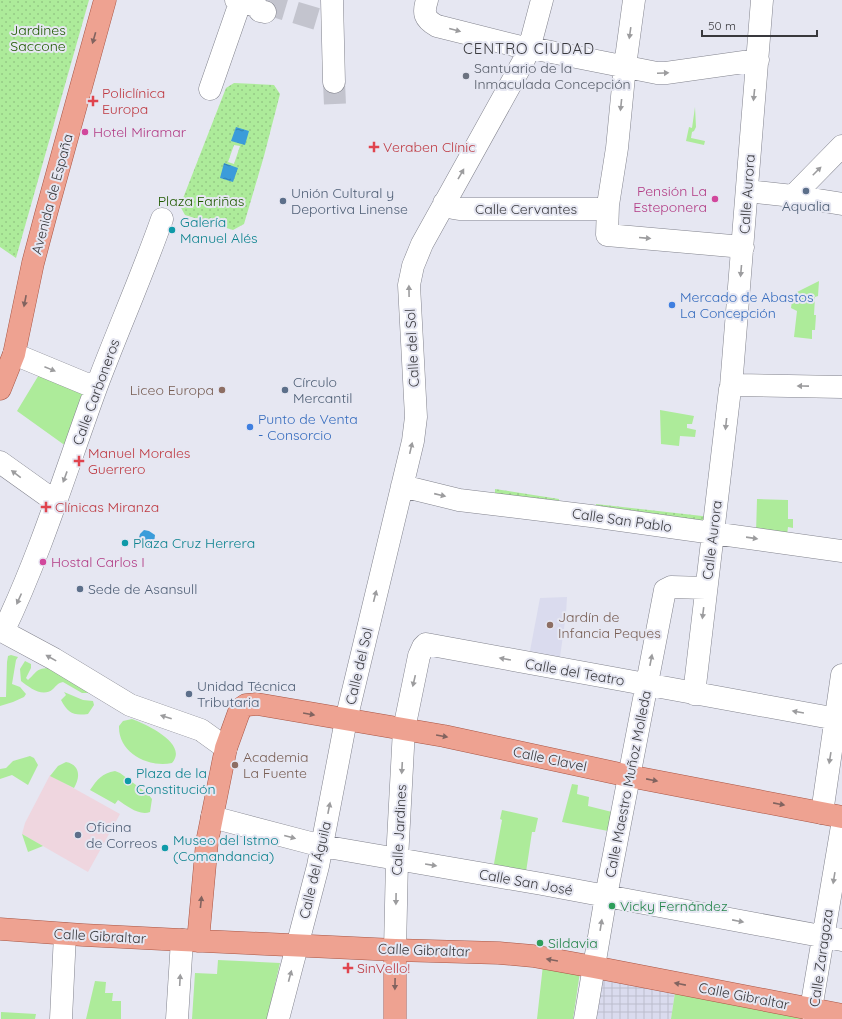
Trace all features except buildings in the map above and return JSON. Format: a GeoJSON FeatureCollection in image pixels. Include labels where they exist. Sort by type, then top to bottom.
{"type":"FeatureCollection","features":[{"type":"Feature","properties":{"kind":"main road","name":"Avenida de España"},"geometry":{"type":"LineString","coordinates":[[0,389],[14,354],[33,263],[105,0]]}},
{"type":"Feature","properties":{"kind":"main road","name":"Calle Clavel"},"geometry":{"type":"LineString","coordinates":[[220,743],[243,707],[246,705],[257,704],[444,736],[629,776],[838,818]]}},
{"type":"Feature","properties":{"kind":"main road"},"geometry":{"type":"LineString","coordinates":[[190,941],[212,817],[220,743]]}},
{"type":"Feature","properties":{"kind":"main road","name":"Calle Gibraltar"},"geometry":{"type":"LineString","coordinates":[[0,929],[190,941],[499,953],[532,956],[594,967],[813,1014],[842,1015]]}},
{"type":"Feature","properties":{"kind":"main road","name":"Calle Jardines"},"geometry":{"type":"LineString","coordinates":[[395,950],[395,1019]]}},
{"type":"Feature","properties":{"kind":"street"},"geometry":{"type":"LineString","coordinates":[[332,0],[330,26],[334,82]]}},
{"type":"Feature","properties":{"kind":"street","name":"Calle del Sol"},"geometry":{"type":"LineString","coordinates":[[346,720],[413,440],[416,417],[409,286],[413,266],[422,244],[489,125],[529,49],[542,0]]}},
{"type":"Feature","properties":{"kind":"street"},"geometry":{"type":"LineString","coordinates":[[634,0],[625,66],[617,148],[608,205],[607,235],[743,247]]}},
{"type":"Feature","properties":{"kind":"street","name":"Calle Aurora"},"geometry":{"type":"LineString","coordinates":[[694,694],[729,392],[732,387],[751,124],[758,60],[762,0]]}},
{"type":"Feature","properties":{"kind":"street"},"geometry":{"type":"LineString","coordinates":[[210,89],[250,4]]}},
{"type":"Feature","properties":{"kind":"street"},"geometry":{"type":"LineString","coordinates":[[426,5],[429,20],[437,26],[529,49],[536,49],[625,66],[649,72],[666,73],[758,60]]}},
{"type":"Feature","properties":{"kind":"street"},"geometry":{"type":"LineString","coordinates":[[793,196],[842,146]]}},
{"type":"Feature","properties":{"kind":"street"},"geometry":{"type":"LineString","coordinates":[[747,191],[793,196],[842,204]]}},
{"type":"Feature","properties":{"kind":"street","name":"Calle Cervantes"},"geometry":{"type":"LineString","coordinates":[[444,203],[453,208],[459,209],[600,209],[608,205]]}},
{"type":"Feature","properties":{"kind":"street","name":"Calle Carboneros"},"geometry":{"type":"LineString","coordinates":[[2,631],[25,584],[56,502],[96,388],[162,219]]}},
{"type":"Feature","properties":{"kind":"street"},"geometry":{"type":"LineString","coordinates":[[14,354],[96,388]]}},
{"type":"Feature","properties":{"kind":"street"},"geometry":{"type":"LineString","coordinates":[[732,387],[738,385],[842,387]]}},
{"type":"Feature","properties":{"kind":"street"},"geometry":{"type":"LineString","coordinates":[[0,462],[56,502]]}},
{"type":"Feature","properties":{"kind":"street","name":"Calle San Pablo"},"geometry":{"type":"LineString","coordinates":[[402,486],[459,500],[713,532],[842,551]]}},
{"type":"Feature","properties":{"kind":"street","name":"Calle Maestro Muñoz Molleda"},"geometry":{"type":"LineString","coordinates":[[586,1019],[606,896],[665,590],[671,587],[706,588]]}},
{"type":"Feature","properties":{"kind":"street"},"geometry":{"type":"LineString","coordinates":[[2,631],[54,659],[130,705],[193,726],[220,743]]}},
{"type":"Feature","properties":{"kind":"street","name":"Calle del Teatro"},"geometry":{"type":"LineString","coordinates":[[426,644],[647,686],[839,720]]}},
{"type":"Feature","properties":{"kind":"street","name":"Calle Jardines"},"geometry":{"type":"LineString","coordinates":[[395,950],[397,860],[404,729],[419,656],[426,644]]}},
{"type":"Feature","properties":{"kind":"street","name":"Calle Zaragoza"},"geometry":{"type":"LineString","coordinates":[[813,1014],[812,1003],[833,938],[838,818],[839,720],[842,675]]}},
{"type":"Feature","properties":{"kind":"street","name":"Calle del Águila"},"geometry":{"type":"LineString","coordinates":[[278,1019],[315,879],[346,720]]}},
{"type":"Feature","properties":{"kind":"street","name":"Calle San José"},"geometry":{"type":"LineString","coordinates":[[212,817],[322,846],[542,884],[833,938]]}},
{"type":"Feature","properties":{"kind":"street"},"geometry":{"type":"LineString","coordinates":[[61,1019],[65,934]]}},
{"type":"Feature","properties":{"kind":"street"},"geometry":{"type":"LineString","coordinates":[[178,1019],[190,941]]}},
{"type":"Feature","properties":{"kind":"shaded area","name":"Jardín de Infancia Peques"},"geometry":{"type":"Polygon","coordinates":[[[567,597],[560,657],[530,651],[540,598],[567,597]]]}},
{"type":"Feature","properties":{"kind":"shaded area","name":"Oficina de Correos"},"geometry":{"type":"Polygon","coordinates":[[[50,775],[120,814],[88,872],[22,834],[25,823],[50,775]]]}},
{"type":"Feature","properties":{"kind":"shaded area"},"geometry":{"type":"Polygon","coordinates":[[[600,972],[676,986],[671,1019],[591,1019],[600,972]]]}},
{"type":"Feature","properties":{"kind":"green space","name":"Jardines Saccone"},"geometry":{"type":"Polygon","coordinates":[[[0,0],[89,0],[16,258],[0,247],[0,0]]]}},
{"type":"Feature","properties":{"kind":"green space","name":"Plaza Fariñas"},"geometry":{"type":"Polygon","coordinates":[[[234,83],[274,85],[280,94],[244,224],[233,230],[185,215],[180,206],[226,88],[234,83]],[[234,145],[228,162],[234,164],[240,146],[234,145]]]}},
{"type":"Feature","properties":{"kind":"green space"},"geometry":{"type":"Polygon","coordinates":[[[695,107],[696,127],[692,132],[691,138],[705,141],[704,145],[686,141],[689,127],[692,128],[695,107]]]}},
{"type":"Feature","properties":{"kind":"green space"},"geometry":{"type":"Polygon","coordinates":[[[819,281],[818,296],[815,297],[815,330],[812,330],[812,339],[794,337],[797,311],[791,308],[793,294],[819,281]]]}},
{"type":"Feature","properties":{"kind":"green space"},"geometry":{"type":"Polygon","coordinates":[[[40,373],[90,392],[70,449],[17,411],[40,373]]]}},
{"type":"Feature","properties":{"kind":"green space"},"geometry":{"type":"Polygon","coordinates":[[[660,410],[694,416],[692,424],[687,424],[687,428],[696,430],[695,437],[680,436],[679,446],[661,444],[660,410]]]}},
{"type":"Feature","properties":{"kind":"green space"},"geometry":{"type":"Polygon","coordinates":[[[495,489],[559,499],[558,512],[495,496],[495,489]]]}},
{"type":"Feature","properties":{"kind":"green space"},"geometry":{"type":"Polygon","coordinates":[[[757,499],[788,500],[788,519],[793,519],[793,528],[788,527],[787,535],[756,533],[757,499]]]}},
{"type":"Feature","properties":{"kind":"green space"},"geometry":{"type":"Polygon","coordinates":[[[596,504],[711,517],[699,538],[594,524],[596,504]]]}},
{"type":"Feature","properties":{"kind":"green space"},"geometry":{"type":"Polygon","coordinates":[[[11,655],[18,657],[16,660],[12,684],[20,687],[26,694],[24,697],[0,706],[0,697],[6,697],[7,662],[8,656],[11,655]]]}},
{"type":"Feature","properties":{"kind":"green space"},"geometry":{"type":"Polygon","coordinates":[[[25,661],[31,664],[31,668],[26,678],[28,680],[39,670],[50,668],[90,693],[82,693],[63,682],[58,684],[49,692],[45,693],[32,689],[21,681],[20,669],[25,661]]]}},
{"type":"Feature","properties":{"kind":"green space"},"geometry":{"type":"Polygon","coordinates":[[[64,692],[83,700],[93,701],[94,705],[88,714],[72,713],[66,708],[61,700],[66,695],[64,692]]]}},
{"type":"Feature","properties":{"kind":"green space"},"geometry":{"type":"Polygon","coordinates":[[[132,719],[147,725],[171,742],[175,749],[176,756],[172,763],[163,764],[144,761],[129,751],[123,744],[119,726],[123,721],[132,719]]]}},
{"type":"Feature","properties":{"kind":"green space"},"geometry":{"type":"Polygon","coordinates":[[[30,756],[34,758],[38,765],[28,785],[12,775],[0,779],[0,769],[6,768],[13,761],[30,756]]]}},
{"type":"Feature","properties":{"kind":"green space"},"geometry":{"type":"Polygon","coordinates":[[[66,762],[74,766],[78,772],[74,788],[50,776],[58,766],[66,762]]]}},
{"type":"Feature","properties":{"kind":"green space"},"geometry":{"type":"Polygon","coordinates":[[[115,771],[120,773],[148,794],[152,799],[150,812],[137,812],[118,800],[115,804],[90,790],[100,778],[107,773],[115,771]]]}},
{"type":"Feature","properties":{"kind":"green space"},"geometry":{"type":"Polygon","coordinates":[[[572,784],[578,785],[577,794],[589,797],[588,806],[612,812],[608,831],[562,822],[572,784]]]}},
{"type":"Feature","properties":{"kind":"green space"},"geometry":{"type":"Polygon","coordinates":[[[502,810],[538,818],[535,832],[532,832],[526,872],[493,869],[502,820],[500,819],[502,810]]]}},
{"type":"Feature","properties":{"kind":"green space"},"geometry":{"type":"Polygon","coordinates":[[[22,834],[43,846],[28,852],[22,834]]]}},
{"type":"Feature","properties":{"kind":"green space"},"geometry":{"type":"Polygon","coordinates":[[[218,960],[280,963],[267,1019],[192,1019],[195,973],[217,974],[218,960]]]}},
{"type":"Feature","properties":{"kind":"green space"},"geometry":{"type":"Polygon","coordinates":[[[543,965],[580,972],[573,1019],[537,1019],[543,965]]]}},
{"type":"Feature","properties":{"kind":"green space"},"geometry":{"type":"Polygon","coordinates":[[[95,981],[106,982],[105,993],[113,993],[112,1001],[121,1001],[121,1019],[86,1019],[95,981]]]}},
{"type":"Feature","properties":{"kind":"green space"},"geometry":{"type":"Polygon","coordinates":[[[676,986],[805,1013],[804,1019],[671,1019],[676,986]]]}},
{"type":"Feature","properties":{"kind":"green space"},"geometry":{"type":"Polygon","coordinates":[[[1,1012],[36,1014],[35,1019],[1,1019],[1,1012]]]}},
{"type":"Feature","properties":{"kind":"water"},"geometry":{"type":"Polygon","coordinates":[[[236,127],[249,131],[245,145],[231,141],[236,127]]]}},
{"type":"Feature","properties":{"kind":"water"},"geometry":{"type":"Polygon","coordinates":[[[224,163],[238,168],[233,182],[220,178],[224,163]]]}},
{"type":"Feature","properties":{"kind":"water"},"geometry":{"type":"Polygon","coordinates":[[[144,530],[155,535],[154,543],[150,548],[142,546],[138,542],[140,534],[144,530]]]}},
{"type":"Feature","properties":{"kind":"tunnel"},"geometry":{"type":"LineString","coordinates":[[264,3],[327,22]]}},
{"type":"Feature","properties":{"kind":"tunnel"},"geometry":{"type":"LineString","coordinates":[[334,82],[335,105]]}},
{"type":"Feature","properties":{"kind":"place","name":"Santuario de la Inmaculada Concepción"},"geometry":{"type":"Point","coordinates":[466,76]}},
{"type":"Feature","properties":{"kind":"place","name":"Policlínica Europa"},"geometry":{"type":"Point","coordinates":[93,101]}},
{"type":"Feature","properties":{"kind":"place","name":"Hotel Miramar"},"geometry":{"type":"Point","coordinates":[85,132]}},
{"type":"Feature","properties":{"kind":"place","name":"Veraben Clínic"},"geometry":{"type":"Point","coordinates":[374,147]}},
{"type":"Feature","properties":{"kind":"place","name":"Aqualia"},"geometry":{"type":"Point","coordinates":[806,191]}},
{"type":"Feature","properties":{"kind":"place","name":"Pensión La Esteponera"},"geometry":{"type":"Point","coordinates":[715,199]}},
{"type":"Feature","properties":{"kind":"place","name":"Unión Cultural y Deportiva Linense"},"geometry":{"type":"Point","coordinates":[283,201]}},
{"type":"Feature","properties":{"kind":"place","name":"Galería Manuel Alés"},"geometry":{"type":"Point","coordinates":[172,230]}},
{"type":"Feature","properties":{"kind":"place","name":"Mercado de Abastos La Concepción"},"geometry":{"type":"Point","coordinates":[672,305]}},
{"type":"Feature","properties":{"kind":"place","name":"Liceo Europa"},"geometry":{"type":"Point","coordinates":[222,390]}},
{"type":"Feature","properties":{"kind":"place","name":"Círculo Mercantil"},"geometry":{"type":"Point","coordinates":[285,390]}},
{"type":"Feature","properties":{"kind":"place","name":"Punto de Venta - Consorcio"},"geometry":{"type":"Point","coordinates":[250,427]}},
{"type":"Feature","properties":{"kind":"place","name":"Manuel Morales Guerrero"},"geometry":{"type":"Point","coordinates":[79,461]}},
{"type":"Feature","properties":{"kind":"place","name":"Clínicas Miranza"},"geometry":{"type":"Point","coordinates":[46,507]}},
{"type":"Feature","properties":{"kind":"place","name":"Plaza Cruz Herrera"},"geometry":{"type":"Point","coordinates":[125,543]}},
{"type":"Feature","properties":{"kind":"place","name":"Hostal Carlos I"},"geometry":{"type":"Point","coordinates":[43,562]}},
{"type":"Feature","properties":{"kind":"place","name":"Sede de Asansull"},"geometry":{"type":"Point","coordinates":[80,589]}},
{"type":"Feature","properties":{"kind":"place","name":"Jardín de Infancia Peques"},"geometry":{"type":"Point","coordinates":[550,625]}},
{"type":"Feature","properties":{"kind":"place","name":"Unidad Técnica Tributaria"},"geometry":{"type":"Point","coordinates":[189,694]}},
{"type":"Feature","properties":{"kind":"place","name":"Academia La Fuente"},"geometry":{"type":"Point","coordinates":[235,765]}},
{"type":"Feature","properties":{"kind":"place","name":"Plaza de la Constitución"},"geometry":{"type":"Point","coordinates":[128,781]}},
{"type":"Feature","properties":{"kind":"place","name":"Oficina de Correos"},"geometry":{"type":"Point","coordinates":[78,835]}},
{"type":"Feature","properties":{"kind":"place","name":"Museo del Istmo (Comandancia)"},"geometry":{"type":"Point","coordinates":[165,848]}},
{"type":"Feature","properties":{"kind":"place","name":"Vicky Fernández"},"geometry":{"type":"Point","coordinates":[612,906]}},
{"type":"Feature","properties":{"kind":"place","name":"Sildavia"},"geometry":{"type":"Point","coordinates":[540,943]}},
{"type":"Feature","properties":{"kind":"place","name":"SinVello!"},"geometry":{"type":"Point","coordinates":[348,968]}},
{"type":"Feature","properties":{"kind":"district","name":"CENTRO CIUDAD"},"geometry":{"type":"Point","coordinates":[529,49]}}]}
